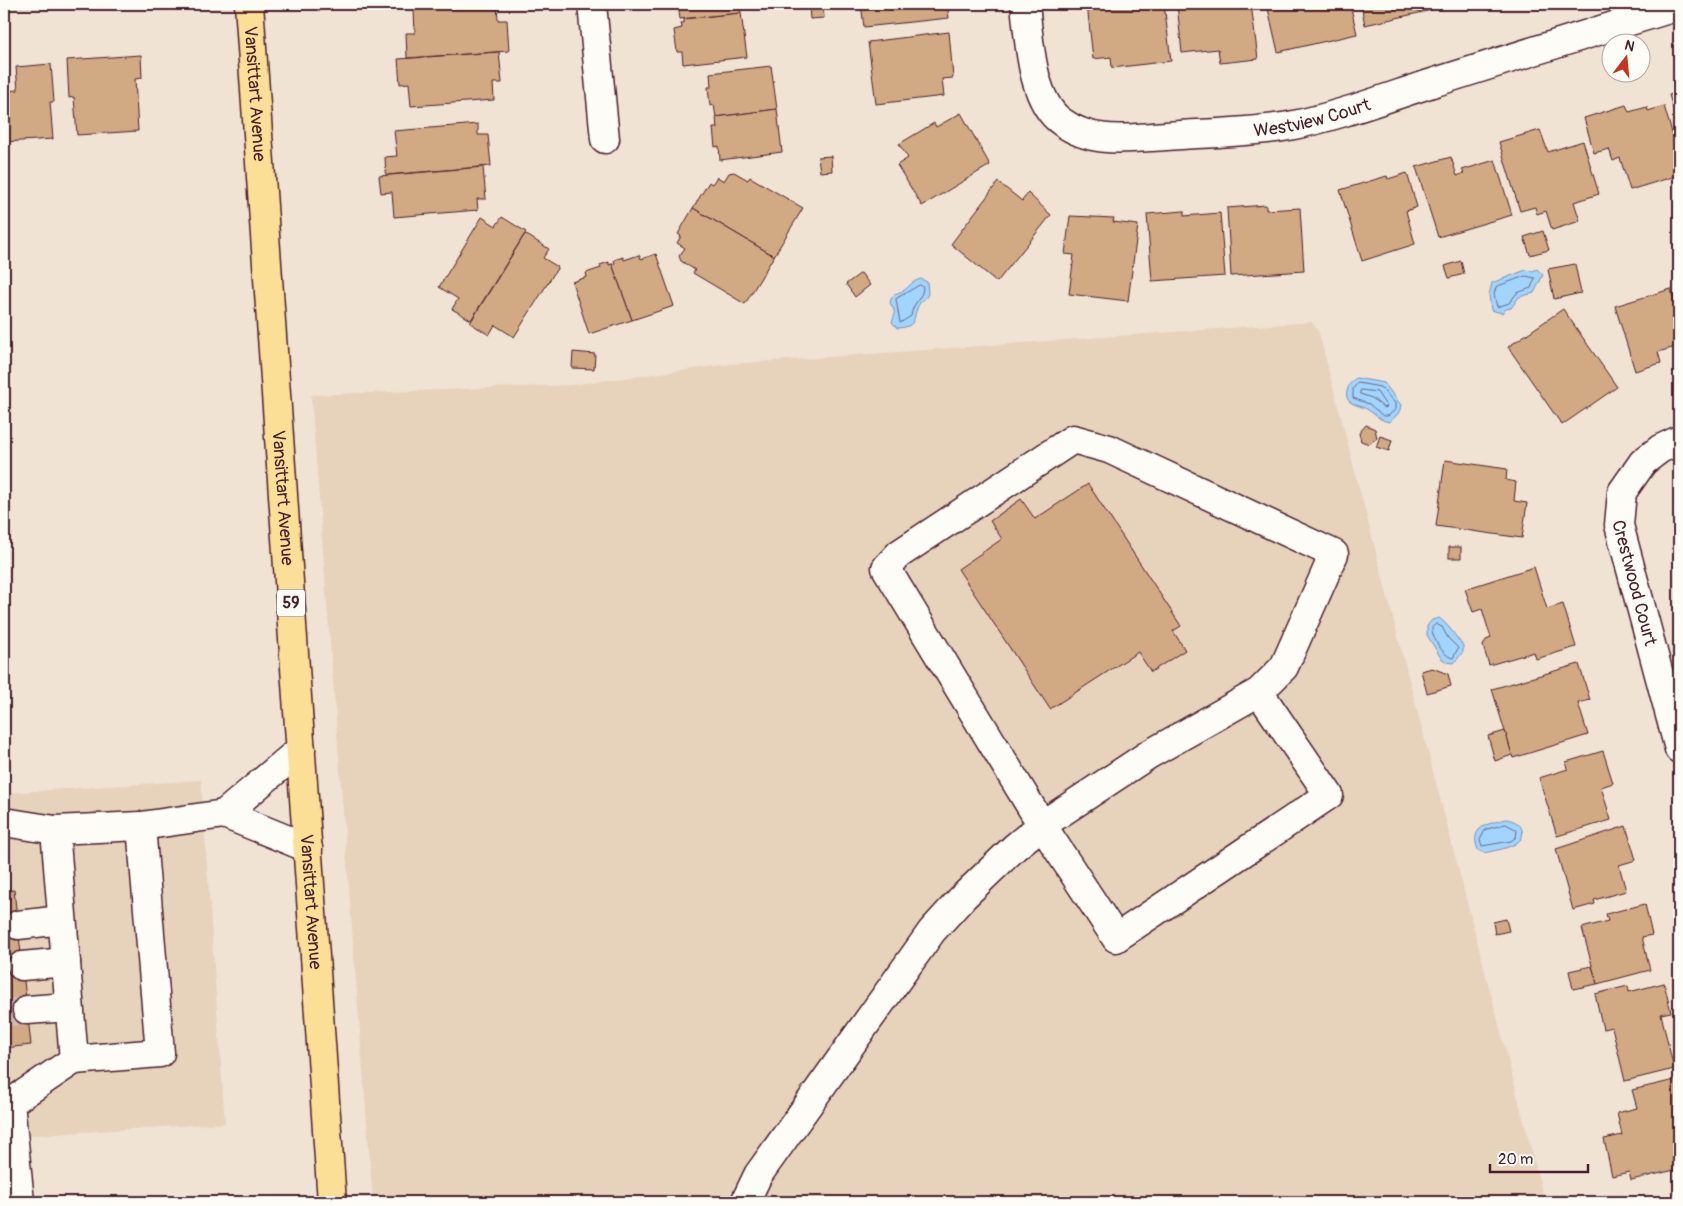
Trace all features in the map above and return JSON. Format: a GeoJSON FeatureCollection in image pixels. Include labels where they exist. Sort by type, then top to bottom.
{"type":"FeatureCollection","features":[{"type":"Feature","properties":{"kind":"main road","name":"Vansittart Avenue"},"geometry":{"type":"LineString","coordinates":[[249,4],[332,1202]]}},
{"type":"Feature","properties":{"kind":"street"},"geometry":{"type":"LineString","coordinates":[[592,4],[605,139]]}},
{"type":"Feature","properties":{"kind":"street","name":"Westview Court"},"geometry":{"type":"LineString","coordinates":[[1026,4],[1032,55],[1040,93],[1044,101],[1060,122],[1078,131],[1104,139],[1250,131],[1290,126],[1400,94],[1679,6]]}},
{"type":"Feature","properties":{"kind":"street"},"geometry":{"type":"LineString","coordinates":[[745,1202],[758,1175],[932,931],[971,889],[1015,847],[1042,825],[1148,755],[1259,692],[1284,667],[1334,554],[1109,449],[1073,439],[899,554],[886,568],[1042,825],[1116,938],[1329,795],[1259,692]]}},
{"type":"Feature","properties":{"kind":"street","name":"Crestwood Court"},"geometry":{"type":"LineString","coordinates":[[1679,440],[1660,449],[1643,462],[1622,492],[1619,525],[1679,749]]}},
{"type":"Feature","properties":{"kind":"street"},"geometry":{"type":"LineString","coordinates":[[224,814],[301,749]]}},
{"type":"Feature","properties":{"kind":"street"},"geometry":{"type":"LineString","coordinates":[[4,822],[55,830],[141,826],[224,814],[308,848]]}},
{"type":"Feature","properties":{"kind":"street"},"geometry":{"type":"LineString","coordinates":[[20,1202],[7,1103],[74,1060],[160,1053],[141,826]]}},
{"type":"Feature","properties":{"kind":"street"},"geometry":{"type":"LineString","coordinates":[[55,830],[74,1060]]}},
{"type":"Feature","properties":{"kind":"street"},"geometry":{"type":"LineString","coordinates":[[18,925],[62,920]]}},
{"type":"Feature","properties":{"kind":"street"},"geometry":{"type":"LineString","coordinates":[[22,966],[66,962]]}},
{"type":"Feature","properties":{"kind":"street"},"geometry":{"type":"LineString","coordinates":[[27,1010],[70,1007]]}},
{"type":"Feature","properties":{"kind":"shaded area"},"geometry":{"type":"Polygon","coordinates":[[[1312,322],[1319,333],[1545,1202],[373,1202],[311,395],[570,385],[731,364],[1312,322]]]}},
{"type":"Feature","properties":{"kind":"shaded area"},"geometry":{"type":"Polygon","coordinates":[[[201,780],[225,1123],[4,1137],[4,793],[201,780]]]}},
{"type":"Feature","properties":{"kind":"water"},"geometry":{"type":"Polygon","coordinates":[[[1537,269],[1543,275],[1534,293],[1519,297],[1511,308],[1506,309],[1502,313],[1491,310],[1489,295],[1492,283],[1526,270],[1533,271],[1537,269]]]}},
{"type":"Feature","properties":{"kind":"water"},"geometry":{"type":"Polygon","coordinates":[[[921,279],[927,282],[928,294],[917,308],[912,323],[909,326],[897,328],[892,322],[894,312],[890,303],[891,299],[895,294],[904,290],[913,282],[921,279]]]}},
{"type":"Feature","properties":{"kind":"water"},"geometry":{"type":"Polygon","coordinates":[[[1356,378],[1384,383],[1401,405],[1397,415],[1389,422],[1380,419],[1365,408],[1350,402],[1347,391],[1350,383],[1356,378]]]}},
{"type":"Feature","properties":{"kind":"water"},"geometry":{"type":"Polygon","coordinates":[[[1439,618],[1449,627],[1463,646],[1463,652],[1454,663],[1447,662],[1441,658],[1427,635],[1427,626],[1432,620],[1439,618]]]}},
{"type":"Feature","properties":{"kind":"water"},"geometry":{"type":"Polygon","coordinates":[[[1506,819],[1520,825],[1522,836],[1520,840],[1509,847],[1495,851],[1484,853],[1478,850],[1476,836],[1478,831],[1482,827],[1506,819]]]}},
{"type":"Feature","properties":{"kind":"building"},"geometry":{"type":"Polygon","coordinates":[[[497,4],[498,20],[507,20],[509,51],[407,58],[406,33],[415,33],[414,10],[497,4]]]}},
{"type":"Feature","properties":{"kind":"building"},"geometry":{"type":"Polygon","coordinates":[[[678,4],[740,4],[741,13],[680,19],[678,4]]]}},
{"type":"Feature","properties":{"kind":"building"},"geometry":{"type":"Polygon","coordinates":[[[861,4],[947,4],[949,18],[864,27],[861,4]]]}},
{"type":"Feature","properties":{"kind":"building"},"geometry":{"type":"Polygon","coordinates":[[[1087,4],[1164,4],[1171,61],[1112,68],[1111,57],[1093,59],[1087,4]]]}},
{"type":"Feature","properties":{"kind":"building"},"geometry":{"type":"Polygon","coordinates":[[[1177,4],[1251,4],[1258,59],[1220,63],[1218,49],[1182,53],[1177,4]]]}},
{"type":"Feature","properties":{"kind":"building"},"geometry":{"type":"Polygon","coordinates":[[[1267,4],[1350,4],[1357,34],[1278,52],[1267,4]]]}},
{"type":"Feature","properties":{"kind":"building"},"geometry":{"type":"Polygon","coordinates":[[[1361,4],[1431,4],[1432,10],[1365,25],[1361,4]]]}},
{"type":"Feature","properties":{"kind":"building"},"geometry":{"type":"Polygon","coordinates":[[[823,5],[824,18],[810,19],[809,7],[823,5]]]}},
{"type":"Feature","properties":{"kind":"building"},"geometry":{"type":"Polygon","coordinates":[[[741,13],[747,57],[683,64],[682,52],[677,52],[674,30],[682,28],[681,23],[684,23],[684,19],[741,13]]]}},
{"type":"Feature","properties":{"kind":"building"},"geometry":{"type":"Polygon","coordinates":[[[949,32],[953,78],[942,79],[944,96],[876,104],[868,42],[949,32]]]}},
{"type":"Feature","properties":{"kind":"building"},"geometry":{"type":"Polygon","coordinates":[[[499,52],[502,83],[493,83],[494,100],[411,106],[409,83],[400,84],[398,59],[499,52]]]}},
{"type":"Feature","properties":{"kind":"building"},"geometry":{"type":"Polygon","coordinates":[[[141,55],[142,78],[135,79],[138,131],[77,135],[74,97],[69,98],[67,60],[141,55]]]}},
{"type":"Feature","properties":{"kind":"building"},"geometry":{"type":"Polygon","coordinates":[[[51,64],[54,102],[50,102],[53,139],[4,142],[4,91],[18,90],[16,67],[51,64]]]}},
{"type":"Feature","properties":{"kind":"building"},"geometry":{"type":"Polygon","coordinates":[[[771,66],[777,109],[716,117],[714,105],[710,106],[708,87],[711,87],[710,73],[771,66]]]}},
{"type":"Feature","properties":{"kind":"building"},"geometry":{"type":"Polygon","coordinates":[[[1679,92],[1679,128],[1669,95],[1679,92]]]}},
{"type":"Feature","properties":{"kind":"building"},"geometry":{"type":"Polygon","coordinates":[[[1626,105],[1629,112],[1647,107],[1648,111],[1664,106],[1679,156],[1679,175],[1630,190],[1620,158],[1613,161],[1609,149],[1594,153],[1584,118],[1626,105]]]}},
{"type":"Feature","properties":{"kind":"building"},"geometry":{"type":"Polygon","coordinates":[[[777,109],[782,152],[720,160],[719,146],[715,147],[713,128],[717,128],[716,117],[777,109]]]}},
{"type":"Feature","properties":{"kind":"building"},"geometry":{"type":"Polygon","coordinates":[[[961,113],[990,165],[922,206],[897,165],[908,158],[899,144],[934,123],[936,127],[961,113]]]}},
{"type":"Feature","properties":{"kind":"building"},"geometry":{"type":"Polygon","coordinates":[[[478,124],[478,135],[488,135],[491,166],[386,175],[385,157],[397,156],[394,131],[478,124]]]}},
{"type":"Feature","properties":{"kind":"building"},"geometry":{"type":"Polygon","coordinates":[[[1540,130],[1548,152],[1583,141],[1599,194],[1574,202],[1580,221],[1552,230],[1546,211],[1537,214],[1535,207],[1520,211],[1499,142],[1540,130]]]}},
{"type":"Feature","properties":{"kind":"building"},"geometry":{"type":"Polygon","coordinates":[[[831,156],[832,171],[820,172],[818,157],[831,156]]]}},
{"type":"Feature","properties":{"kind":"building"},"geometry":{"type":"Polygon","coordinates":[[[1451,157],[1457,176],[1464,173],[1462,170],[1495,160],[1512,215],[1438,237],[1416,167],[1451,157]]]}},
{"type":"Feature","properties":{"kind":"building"},"geometry":{"type":"Polygon","coordinates":[[[483,167],[486,199],[477,199],[478,210],[394,217],[392,192],[381,193],[379,176],[483,167]]]}},
{"type":"Feature","properties":{"kind":"building"},"geometry":{"type":"Polygon","coordinates":[[[734,172],[748,180],[750,177],[803,208],[774,256],[693,208],[709,182],[712,184],[717,177],[724,181],[729,173],[734,172]]]}},
{"type":"Feature","properties":{"kind":"building"},"geometry":{"type":"Polygon","coordinates":[[[1407,173],[1417,207],[1406,211],[1415,244],[1362,261],[1340,190],[1387,176],[1388,179],[1407,173]]]}},
{"type":"Feature","properties":{"kind":"building"},"geometry":{"type":"Polygon","coordinates":[[[998,182],[1022,201],[1028,193],[1051,215],[997,282],[951,244],[998,182]]]}},
{"type":"Feature","properties":{"kind":"building"},"geometry":{"type":"Polygon","coordinates":[[[1266,205],[1266,210],[1300,208],[1304,271],[1231,276],[1227,208],[1266,205]]]}},
{"type":"Feature","properties":{"kind":"building"},"geometry":{"type":"Polygon","coordinates":[[[693,208],[774,256],[745,304],[693,273],[695,270],[681,261],[679,256],[685,248],[677,243],[681,236],[678,234],[693,208]]]}},
{"type":"Feature","properties":{"kind":"building"},"geometry":{"type":"Polygon","coordinates":[[[1184,211],[1184,216],[1220,213],[1225,276],[1152,281],[1147,214],[1184,211]]]}},
{"type":"Feature","properties":{"kind":"building"},"geometry":{"type":"Polygon","coordinates":[[[1070,216],[1114,218],[1113,222],[1138,225],[1128,301],[1069,294],[1074,255],[1065,254],[1070,216]]]}},
{"type":"Feature","properties":{"kind":"building"},"geometry":{"type":"Polygon","coordinates":[[[482,217],[496,226],[502,217],[526,232],[471,320],[452,309],[458,299],[439,287],[482,217]]]}},
{"type":"Feature","properties":{"kind":"building"},"geometry":{"type":"Polygon","coordinates":[[[1543,231],[1549,250],[1530,255],[1524,237],[1543,231]]]}},
{"type":"Feature","properties":{"kind":"building"},"geometry":{"type":"Polygon","coordinates":[[[525,234],[549,249],[543,258],[558,267],[514,337],[495,325],[489,335],[470,323],[525,234]]]}},
{"type":"Feature","properties":{"kind":"building"},"geometry":{"type":"Polygon","coordinates":[[[656,254],[674,306],[632,320],[612,264],[615,263],[614,260],[623,257],[624,260],[639,255],[641,259],[656,254]]]}},
{"type":"Feature","properties":{"kind":"building"},"geometry":{"type":"Polygon","coordinates":[[[1461,261],[1464,274],[1449,278],[1445,266],[1461,261]]]}},
{"type":"Feature","properties":{"kind":"building"},"geometry":{"type":"Polygon","coordinates":[[[609,262],[609,265],[612,264],[632,320],[589,334],[572,282],[587,277],[586,273],[601,268],[600,265],[609,262]]]}},
{"type":"Feature","properties":{"kind":"building"},"geometry":{"type":"Polygon","coordinates":[[[1575,264],[1581,293],[1554,299],[1548,269],[1575,264]]]}},
{"type":"Feature","properties":{"kind":"building"},"geometry":{"type":"Polygon","coordinates":[[[861,273],[870,285],[855,297],[846,284],[861,273]]]}},
{"type":"Feature","properties":{"kind":"building"},"geometry":{"type":"Polygon","coordinates":[[[1671,289],[1679,318],[1679,346],[1658,352],[1661,363],[1635,371],[1615,306],[1671,289]]]}},
{"type":"Feature","properties":{"kind":"building"},"geometry":{"type":"Polygon","coordinates":[[[1563,309],[1617,387],[1562,425],[1508,347],[1563,309]]]}},
{"type":"Feature","properties":{"kind":"building"},"geometry":{"type":"Polygon","coordinates":[[[573,352],[595,354],[594,369],[572,368],[573,352]]]}},
{"type":"Feature","properties":{"kind":"building"},"geometry":{"type":"Polygon","coordinates":[[[1366,425],[1375,429],[1377,438],[1369,444],[1361,441],[1359,433],[1366,425]]]}},
{"type":"Feature","properties":{"kind":"building"},"geometry":{"type":"Polygon","coordinates":[[[1380,436],[1392,440],[1389,451],[1376,447],[1380,436]]]}},
{"type":"Feature","properties":{"kind":"building"},"geometry":{"type":"Polygon","coordinates":[[[1445,460],[1507,469],[1506,480],[1516,482],[1514,501],[1527,503],[1522,538],[1436,526],[1445,460]]]}},
{"type":"Feature","properties":{"kind":"building"},"geometry":{"type":"Polygon","coordinates":[[[1088,484],[1181,626],[1173,631],[1185,650],[1151,672],[1138,652],[1050,709],[958,569],[1002,539],[990,521],[1021,499],[1035,519],[1088,484]]]}},
{"type":"Feature","properties":{"kind":"building"},"geometry":{"type":"Polygon","coordinates":[[[1449,547],[1461,547],[1461,558],[1449,558],[1449,547]]]}},
{"type":"Feature","properties":{"kind":"building"},"geometry":{"type":"Polygon","coordinates":[[[1534,567],[1547,609],[1563,604],[1576,647],[1536,659],[1534,652],[1489,665],[1483,646],[1486,640],[1491,638],[1482,609],[1473,612],[1465,589],[1534,567]]]}},
{"type":"Feature","properties":{"kind":"building"},"geometry":{"type":"Polygon","coordinates":[[[1579,664],[1590,700],[1578,703],[1588,735],[1513,758],[1492,689],[1579,664]]]}},
{"type":"Feature","properties":{"kind":"building"},"geometry":{"type":"Polygon","coordinates":[[[1432,668],[1448,674],[1451,686],[1427,693],[1421,671],[1432,668]]]}},
{"type":"Feature","properties":{"kind":"building"},"geometry":{"type":"Polygon","coordinates":[[[1505,731],[1512,755],[1495,761],[1488,736],[1505,731]]]}},
{"type":"Feature","properties":{"kind":"building"},"geometry":{"type":"Polygon","coordinates":[[[1603,751],[1613,783],[1601,787],[1611,820],[1557,836],[1539,778],[1568,769],[1566,762],[1603,751]]]}},
{"type":"Feature","properties":{"kind":"building"},"geometry":{"type":"Polygon","coordinates":[[[1626,826],[1636,860],[1619,865],[1626,891],[1594,900],[1595,904],[1573,910],[1556,849],[1626,826]]]}},
{"type":"Feature","properties":{"kind":"building"},"geometry":{"type":"Polygon","coordinates":[[[14,890],[31,1045],[4,1048],[4,891],[14,890]]]}},
{"type":"Feature","properties":{"kind":"building"},"geometry":{"type":"Polygon","coordinates":[[[1645,904],[1652,935],[1642,937],[1650,970],[1597,984],[1582,928],[1608,921],[1606,914],[1645,904]]]}},
{"type":"Feature","properties":{"kind":"building"},"geometry":{"type":"Polygon","coordinates":[[[1506,919],[1509,931],[1495,934],[1493,922],[1506,919]]]}},
{"type":"Feature","properties":{"kind":"building"},"geometry":{"type":"Polygon","coordinates":[[[1592,966],[1597,984],[1573,989],[1569,971],[1592,966]]]}},
{"type":"Feature","properties":{"kind":"building"},"geometry":{"type":"Polygon","coordinates":[[[1664,983],[1671,1012],[1661,1014],[1674,1069],[1625,1081],[1612,1027],[1603,1029],[1595,994],[1628,986],[1629,992],[1664,983]]]}},
{"type":"Feature","properties":{"kind":"building"},"geometry":{"type":"Polygon","coordinates":[[[1679,1079],[1679,1169],[1631,1180],[1629,1172],[1612,1176],[1604,1139],[1622,1135],[1617,1113],[1637,1108],[1632,1090],[1679,1079]]]}},
{"type":"Feature","properties":{"kind":"tunnel"},"geometry":{"type":"LineString","coordinates":[[4,1013],[27,1010]]}}]}
